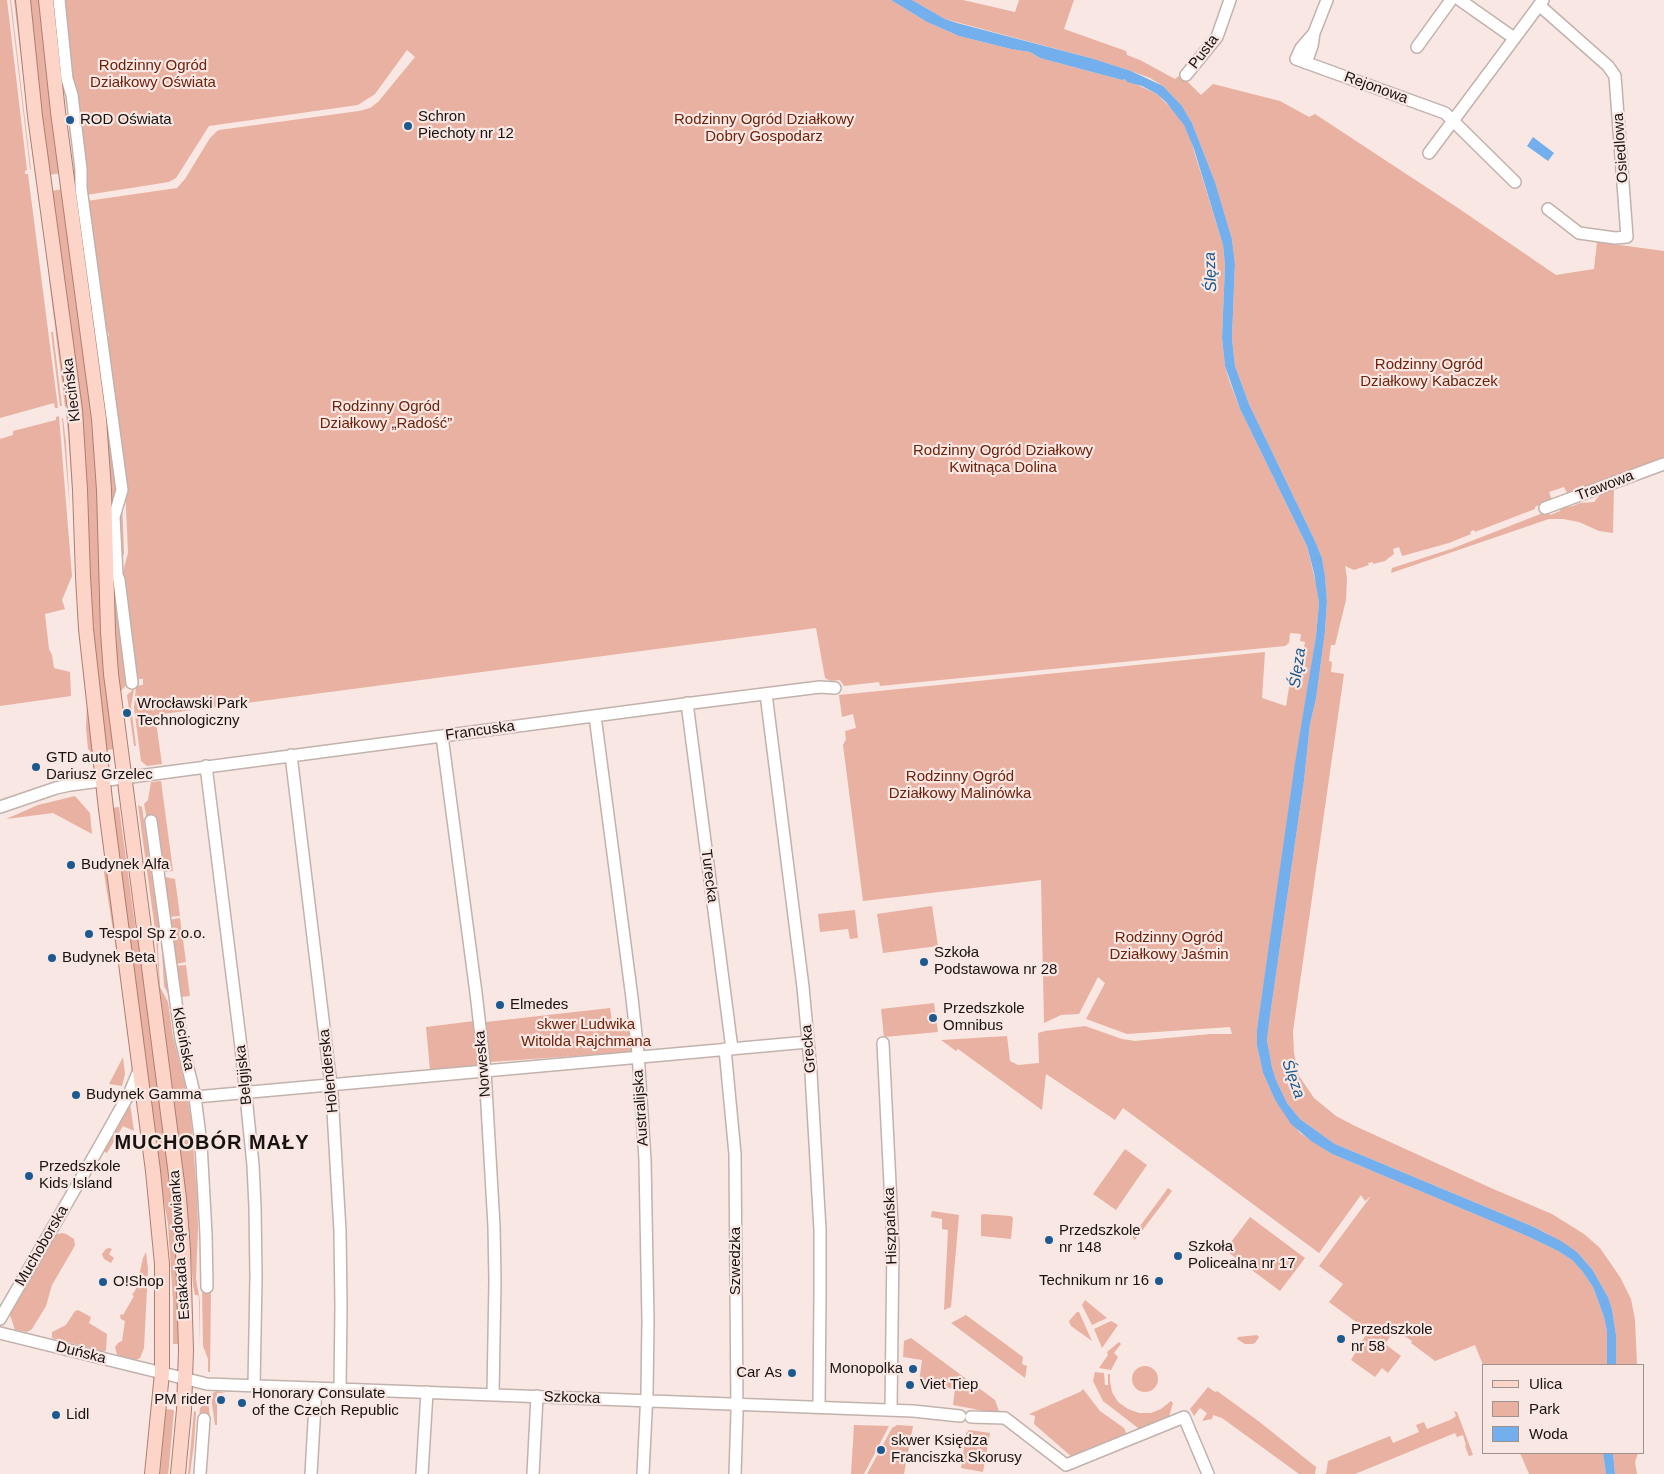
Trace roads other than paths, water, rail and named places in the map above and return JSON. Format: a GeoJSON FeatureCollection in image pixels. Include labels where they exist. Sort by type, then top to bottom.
{"type":"FeatureCollection","features":[{"type":"Feature","properties":{"kind":"main road","name":"Klecińska"},"geometry":{"type":"LineString","coordinates":[[23,0],[35,116],[75,410],[86,629],[103,781]]}},
{"type":"Feature","properties":{"kind":"main road","name":"Klecińska"},"geometry":{"type":"LineString","coordinates":[[46,0],[58,112],[99,419],[104,490],[108,632],[111,674],[124,778]]}},
{"type":"Feature","properties":{"kind":"main road","name":"Estakada Gądowianka"},"geometry":{"type":"LineString","coordinates":[[124,778],[179,1198],[185,1302],[185,1378],[178,1474]]}},
{"type":"Feature","properties":{"kind":"main road","name":"Estakada Gądowianka"},"geometry":{"type":"LineString","coordinates":[[103,781],[153,1171],[162,1264],[162,1373],[152,1474]]}},
{"type":"Feature","properties":{"kind":"street"},"geometry":{"type":"LineString","coordinates":[[59,0],[67,79],[73,103],[81,169],[81,188],[122,488],[114,517],[117,575],[132,683]]}},
{"type":"Feature","properties":{"kind":"street","name":"Pusta"},"geometry":{"type":"LineString","coordinates":[[1186,75],[1218,37],[1230,0]]}},
{"type":"Feature","properties":{"kind":"street","name":"Rejonowa"},"geometry":{"type":"LineString","coordinates":[[1327,0],[1301,61],[1445,113],[1452,120]]}},
{"type":"Feature","properties":{"kind":"street"},"geometry":{"type":"LineString","coordinates":[[1417,47],[1451,0]]}},
{"type":"Feature","properties":{"kind":"street"},"geometry":{"type":"LineString","coordinates":[[1460,0],[1514,38]]}},
{"type":"Feature","properties":{"kind":"street","name":"Osiedlowa"},"geometry":{"type":"LineString","coordinates":[[1429,153],[1541,3],[1608,66],[1615,76],[1627,237],[1615,238],[1579,233],[1548,209]]}},
{"type":"Feature","properties":{"kind":"street"},"geometry":{"type":"LineString","coordinates":[[1452,120],[1515,182]]}},
{"type":"Feature","properties":{"kind":"street","name":"Trawowa"},"geometry":{"type":"LineString","coordinates":[[1553,505],[1664,464]]}},
{"type":"Feature","properties":{"kind":"street","name":"Francuska"},"geometry":{"type":"LineString","coordinates":[[0,807],[56,788],[206,766],[820,687],[835,688]]}},
{"type":"Feature","properties":{"kind":"street","name":"Grecka"},"geometry":{"type":"LineString","coordinates":[[766,694],[803,983],[815,1132],[820,1230],[819,1407]]}},
{"type":"Feature","properties":{"kind":"street","name":"Turecka"},"geometry":{"type":"LineString","coordinates":[[687,704],[729,1049]]}},
{"type":"Feature","properties":{"kind":"street","name":"Australijska"},"geometry":{"type":"LineString","coordinates":[[595,716],[630,980],[645,1160],[648,1330],[643,1474]]}},
{"type":"Feature","properties":{"kind":"street","name":"Norweska"},"geometry":{"type":"LineString","coordinates":[[442,736],[475,987],[484,1071],[494,1226],[493,1395]]}},
{"type":"Feature","properties":{"kind":"street","name":"Holenderska"},"geometry":{"type":"LineString","coordinates":[[291,755],[331,1084],[340,1226],[340,1389]]}},
{"type":"Feature","properties":{"kind":"street","name":"Belgijska"},"geometry":{"type":"LineString","coordinates":[[206,766],[246,1092],[255,1207],[254,1386]]}},
{"type":"Feature","properties":{"kind":"street","name":"Klecińska"},"geometry":{"type":"LineString","coordinates":[[150,821],[181,1039],[195,1097],[201,1144],[206,1287]]}},
{"type":"Feature","properties":{"kind":"street"},"geometry":{"type":"LineString","coordinates":[[195,1097],[808,1042]]}},
{"type":"Feature","properties":{"kind":"street","name":"Hiszpańska"},"geometry":{"type":"LineString","coordinates":[[883,1043],[893,1245],[891,1410]]}},
{"type":"Feature","properties":{"kind":"street","name":"Szwedzka"},"geometry":{"type":"LineString","coordinates":[[729,1049],[735,1154],[736,1405],[734,1474]]}},
{"type":"Feature","properties":{"kind":"street","name":"Muchoborska"},"geometry":{"type":"LineString","coordinates":[[0,1318],[107,1134],[140,1068]]}},
{"type":"Feature","properties":{"kind":"street","name":"Duńska"},"geometry":{"type":"LineString","coordinates":[[0,1332],[185,1378]]}},
{"type":"Feature","properties":{"kind":"street","name":"Szkocka"},"geometry":{"type":"LineString","coordinates":[[185,1378],[206,1384],[891,1410],[1005,1418],[1066,1465],[1184,1417],[1208,1474]]}},
{"type":"Feature","properties":{"kind":"street"},"geometry":{"type":"LineString","coordinates":[[311,1474],[316,1388]]}},
{"type":"Feature","properties":{"kind":"street"},"geometry":{"type":"LineString","coordinates":[[422,1474],[427,1392]]}},
{"type":"Feature","properties":{"kind":"street"},"geometry":{"type":"LineString","coordinates":[[532,1474],[537,1396]]}},
{"type":"Feature","properties":{"kind":"street"},"geometry":{"type":"LineString","coordinates":[[200,1474],[204,1419]]}},
{"type":"Feature","properties":{"kind":"water"},"geometry":{"type":"Polygon","coordinates":[[[891,0],[912,0],[945,19],[957,23],[1094,59],[1131,71],[1163,86],[1182,106],[1192,123],[1215,182],[1232,239],[1235,264],[1232,338],[1235,366],[1249,404],[1315,541],[1322,558],[1325,576],[1327,601],[1325,632],[1316,699],[1310,724],[1304,781],[1267,1040],[1276,1080],[1287,1103],[1300,1119],[1335,1144],[1534,1227],[1577,1252],[1592,1269],[1608,1297],[1616,1335],[1616,1364],[1607,1364],[1607,1332],[1604,1317],[1593,1287],[1572,1260],[1527,1236],[1332,1154],[1311,1141],[1291,1124],[1275,1100],[1263,1073],[1257,1046],[1257,1029],[1295,763],[1316,636],[1319,603],[1307,546],[1240,409],[1225,366],[1222,338],[1225,265],[1223,245],[1194,149],[1184,125],[1166,102],[1157,94],[1142,86],[1127,82],[1125,79],[1122,80],[1040,58],[1030,52],[959,36],[927,22],[891,0]]]}},
{"type":"Feature","properties":{"kind":"water"},"geometry":{"type":"Polygon","coordinates":[[[1533,137],[1554,153],[1548,161],[1527,146],[1533,137]]]}},
{"type":"Feature","properties":{"kind":"water"},"geometry":{"type":"Polygon","coordinates":[[[1603,1454],[1613,1454],[1615,1474],[1606,1474],[1603,1454]]]}},
{"type":"Feature","properties":{"kind":"place","name":"ROD Oświata"},"geometry":{"type":"Point","coordinates":[70,120]}},
{"type":"Feature","properties":{"kind":"place","name":"Schron Piechoty nr 12"},"geometry":{"type":"Point","coordinates":[408,126]}},
{"type":"Feature","properties":{"kind":"place","name":"Wrocławski Park Technologiczny"},"geometry":{"type":"Point","coordinates":[127,713]}},
{"type":"Feature","properties":{"kind":"place","name":"GTD auto Dariusz Grzelec"},"geometry":{"type":"Point","coordinates":[36,767]}},
{"type":"Feature","properties":{"kind":"place","name":"Budynek Alfa"},"geometry":{"type":"Point","coordinates":[71,865]}},
{"type":"Feature","properties":{"kind":"place","name":"Tespol Sp z o.o."},"geometry":{"type":"Point","coordinates":[89,934]}},
{"type":"Feature","properties":{"kind":"place","name":"Budynek Beta"},"geometry":{"type":"Point","coordinates":[52,958]}},
{"type":"Feature","properties":{"kind":"place","name":"Szkoła Podstawowa nr 28"},"geometry":{"type":"Point","coordinates":[924,962]}},
{"type":"Feature","properties":{"kind":"place","name":"Elmedes"},"geometry":{"type":"Point","coordinates":[500,1005]}},
{"type":"Feature","properties":{"kind":"place","name":"Przedszkole Omnibus"},"geometry":{"type":"Point","coordinates":[933,1018]}},
{"type":"Feature","properties":{"kind":"place","name":"Budynek Gamma"},"geometry":{"type":"Point","coordinates":[76,1095]}},
{"type":"Feature","properties":{"kind":"place","name":"Przedszkole Kids Island"},"geometry":{"type":"Point","coordinates":[29,1176]}},
{"type":"Feature","properties":{"kind":"place","name":"Przedszkole nr 148"},"geometry":{"type":"Point","coordinates":[1049,1240]}},
{"type":"Feature","properties":{"kind":"place","name":"Szkoła Policealna nr 17"},"geometry":{"type":"Point","coordinates":[1178,1256]}},
{"type":"Feature","properties":{"kind":"place","name":"Technikum nr 16"},"geometry":{"type":"Point","coordinates":[1159,1281]}},
{"type":"Feature","properties":{"kind":"place","name":"O!Shop"},"geometry":{"type":"Point","coordinates":[103,1282]}},
{"type":"Feature","properties":{"kind":"place","name":"Przedszkole nr 58"},"geometry":{"type":"Point","coordinates":[1341,1339]}},
{"type":"Feature","properties":{"kind":"place","name":"Monopolka"},"geometry":{"type":"Point","coordinates":[913,1369]}},
{"type":"Feature","properties":{"kind":"place","name":"Car As"},"geometry":{"type":"Point","coordinates":[792,1373]}},
{"type":"Feature","properties":{"kind":"place","name":"Viet Tiep"},"geometry":{"type":"Point","coordinates":[910,1385]}},
{"type":"Feature","properties":{"kind":"place","name":"PM rider"},"geometry":{"type":"Point","coordinates":[221,1400]}},
{"type":"Feature","properties":{"kind":"place","name":"Honorary Consulate of the Czech Republic"},"geometry":{"type":"Point","coordinates":[242,1403]}},
{"type":"Feature","properties":{"kind":"place","name":"Lidl"},"geometry":{"type":"Point","coordinates":[56,1415]}},
{"type":"Feature","properties":{"kind":"place","name":"skwer Księdza Franciszka Skorusy"},"geometry":{"type":"Point","coordinates":[881,1450]}},
{"type":"Feature","properties":{"kind":"district","name":"MUCHOBÓR MAŁY"},"geometry":{"type":"Point","coordinates":[212,1143]}},
{"type":"Feature","properties":{"kind":"park label","name":"Rodzinny Ogród Działkowy Oświata"},"geometry":{"type":"Point","coordinates":[153,74]}},
{"type":"Feature","properties":{"kind":"park label","name":"Rodzinny Ogród Działkowy Dobry Gospodarz"},"geometry":{"type":"Point","coordinates":[764,128]}},
{"type":"Feature","properties":{"kind":"park label","name":"Rodzinny Ogród Działkowy Kabaczek"},"geometry":{"type":"Point","coordinates":[1429,374]}},
{"type":"Feature","properties":{"kind":"park label","name":"Rodzinny Ogród Działkowy „Radość”"},"geometry":{"type":"Point","coordinates":[386,416]}},
{"type":"Feature","properties":{"kind":"park label","name":"Rodzinny Ogród Działkowy Kwitnąca Dolina"},"geometry":{"type":"Point","coordinates":[1003,460]}},
{"type":"Feature","properties":{"kind":"park label","name":"Rodzinny Ogród Działkowy Malinówka"},"geometry":{"type":"Point","coordinates":[960,786]}},
{"type":"Feature","properties":{"kind":"park label","name":"Rodzinny Ogród Działkowy Jaśmin"},"geometry":{"type":"Point","coordinates":[1169,946]}},
{"type":"Feature","properties":{"kind":"park label","name":"skwer Ludwika Witolda Rajchmana"},"geometry":{"type":"Point","coordinates":[586,1034]}},
{"type":"Feature","properties":{"kind":"water label","name":"Ślęza"},"geometry":{"type":"Point","coordinates":[1211,272]}},
{"type":"Feature","properties":{"kind":"water label","name":"Ślęza"},"geometry":{"type":"Point","coordinates":[1298,668]}},
{"type":"Feature","properties":{"kind":"water label","name":"Ślęza"},"geometry":{"type":"Point","coordinates":[1293,1079]}}]}
